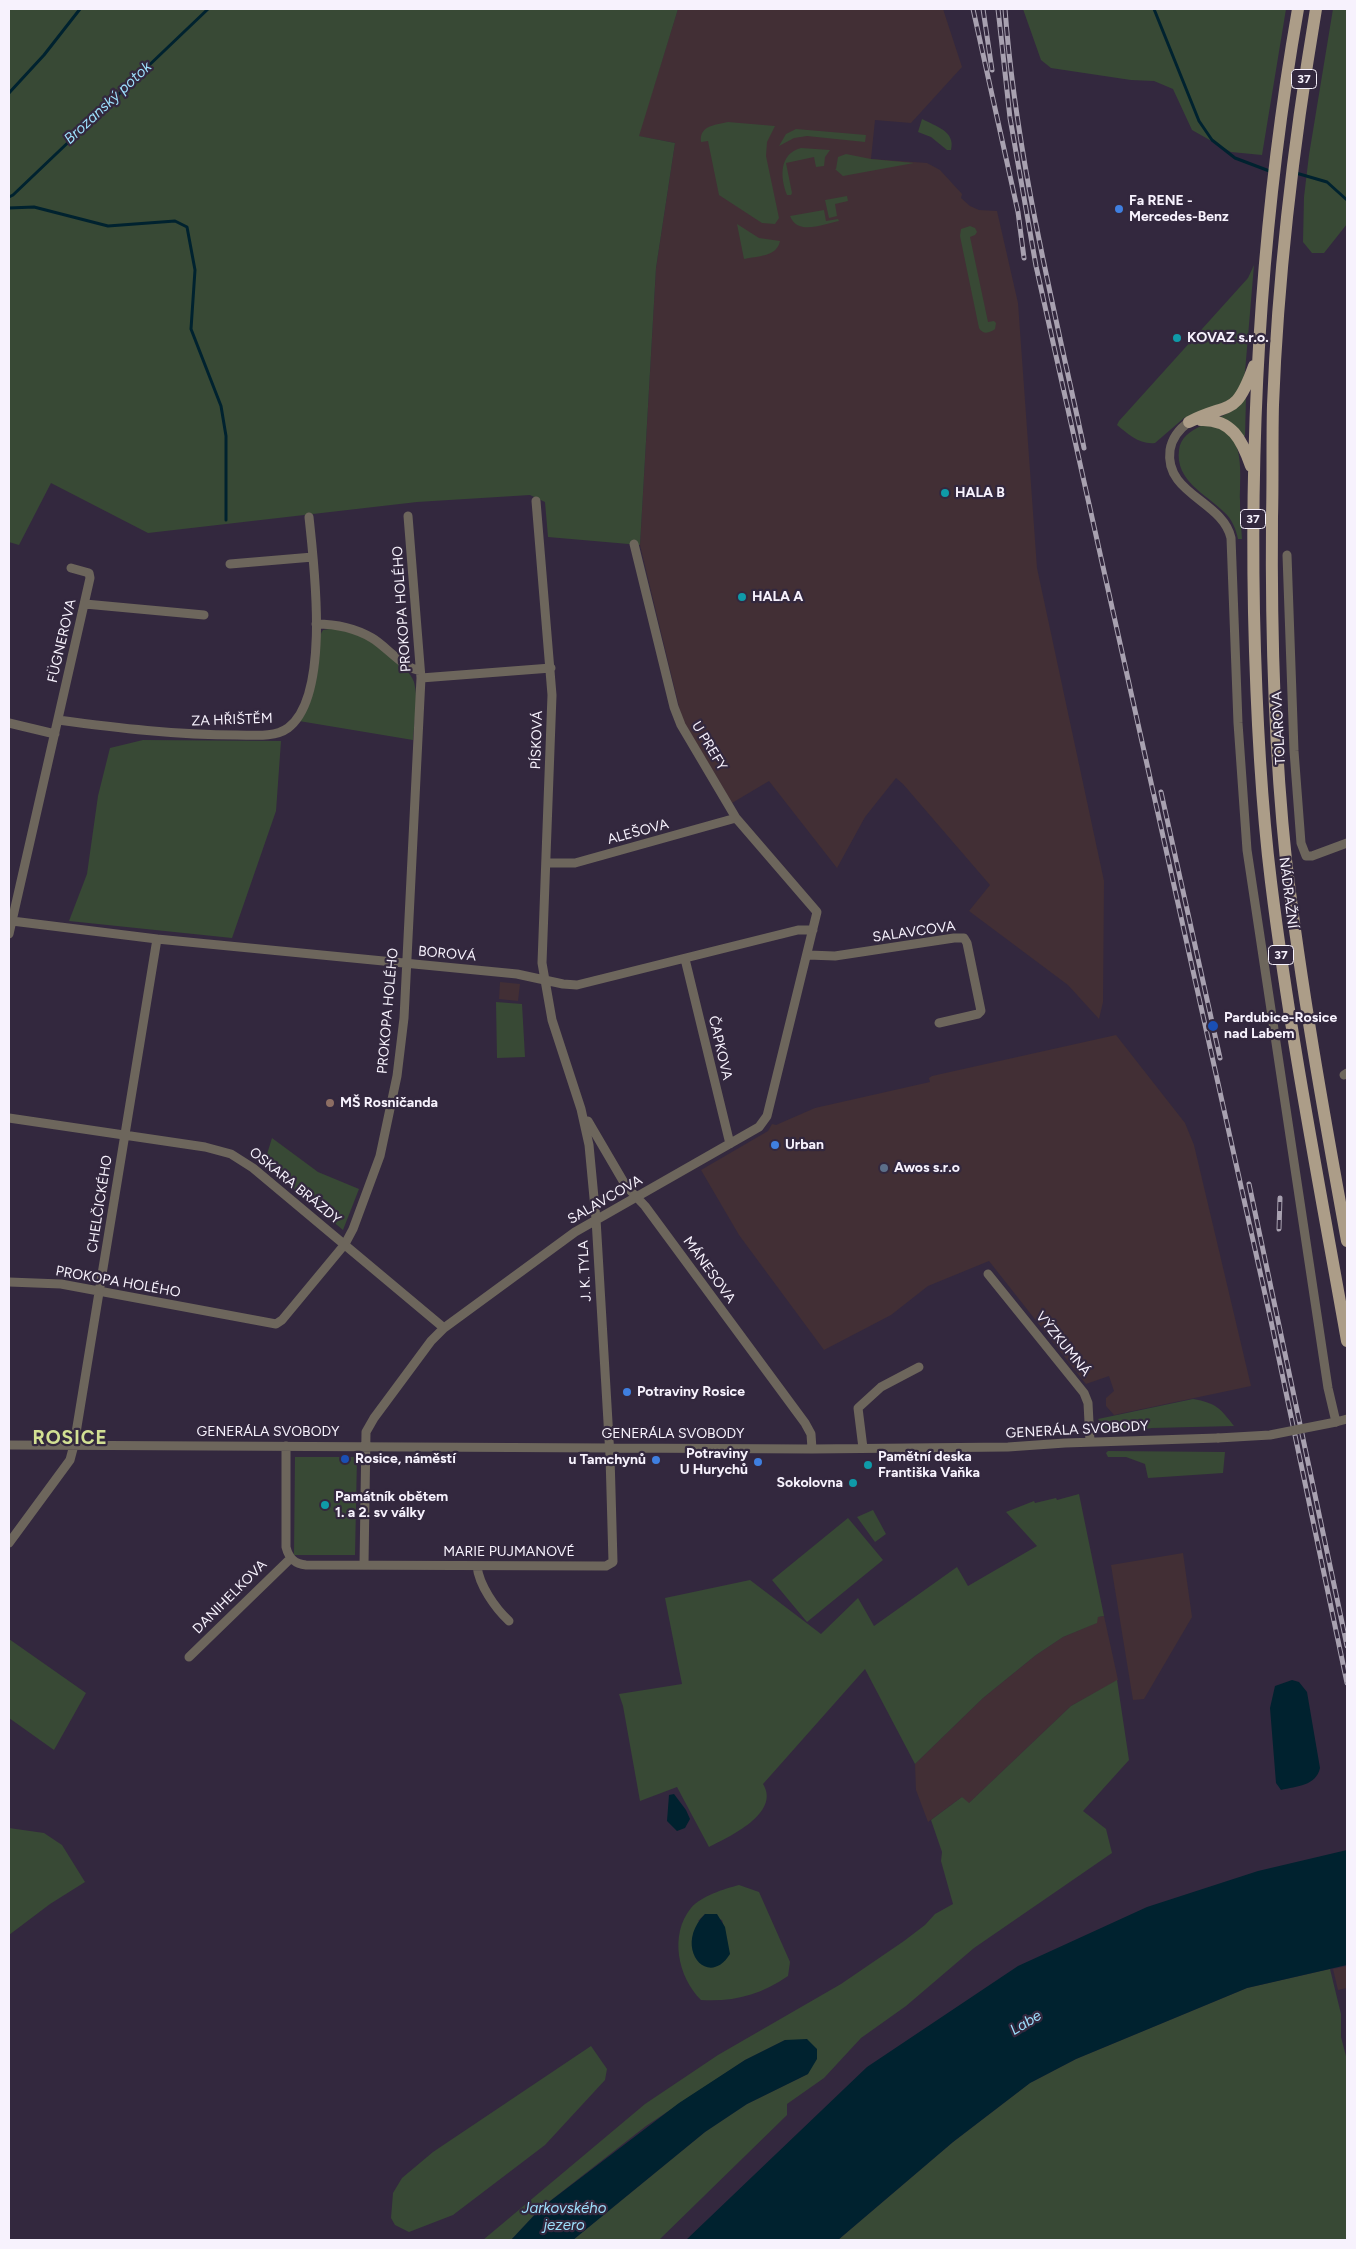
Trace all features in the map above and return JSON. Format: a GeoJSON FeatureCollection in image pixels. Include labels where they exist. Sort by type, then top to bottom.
{"type":"FeatureCollection","features":[{"type":"Feature","properties":{"kind":"main road","name":"37"},"geometry":{"type":"LineString","coordinates":[[1254,474],[1258,356],[1271,194],[1276,148],[1298,9]]}},
{"type":"Feature","properties":{"kind":"main road","name":"NÁDRAŽNÍ"},"geometry":{"type":"LineString","coordinates":[[1316,9],[1294,150],[1275,382],[1272,500],[1272,620],[1276,717],[1286,860],[1301,967],[1347,1241]]}},
{"type":"Feature","properties":{"kind":"main road"},"geometry":{"type":"LineString","coordinates":[[1189,422],[1227,409],[1238,401],[1244,392],[1258,356]]}},
{"type":"Feature","properties":{"kind":"main road"},"geometry":{"type":"LineString","coordinates":[[1189,422],[1213,420],[1231,428],[1243,444],[1254,474]]}},
{"type":"Feature","properties":{"kind":"main road","name":"NÁDRAŽNÍ"},"geometry":{"type":"LineString","coordinates":[[1254,474],[1253,564],[1258,708],[1271,880],[1303,1094],[1347,1341]]}},
{"type":"Feature","properties":{"kind":"street"},"geometry":{"type":"LineString","coordinates":[[1189,422],[1180,429],[1171,444],[1170,460],[1172,471],[1182,485],[1226,524],[1232,544],[1238,723],[1247,850],[1306,1248],[1328,1388],[1336,1422]]}},
{"type":"Feature","properties":{"kind":"street","name":"PÍSKOVÁ"},"geometry":{"type":"LineString","coordinates":[[536,500],[551,668],[552,708],[542,952],[545,980]]}},
{"type":"Feature","properties":{"kind":"street","name":"PROKOPA HOLÉHO"},"geometry":{"type":"LineString","coordinates":[[9,1282],[61,1284],[276,1324],[282,1320],[345,1244],[360,1213],[385,1136],[401,1047],[407,964],[420,674],[408,516]]}},
{"type":"Feature","properties":{"kind":"street","name":"ZA HŘIŠTĚM"},"geometry":{"type":"LineString","coordinates":[[58,720],[168,734],[258,735],[281,732],[287,729],[296,719],[310,690],[314,672],[316,624],[309,517]]}},
{"type":"Feature","properties":{"kind":"street","name":"U PREFY"},"geometry":{"type":"LineString","coordinates":[[634,544],[677,717],[736,818],[818,912],[813,930]]}},
{"type":"Feature","properties":{"kind":"street","name":"TOLAROVA"},"geometry":{"type":"LineString","coordinates":[[1287,555],[1294,751],[1301,844],[1306,856],[1312,856],[1347,844]]}},
{"type":"Feature","properties":{"kind":"street"},"geometry":{"type":"LineString","coordinates":[[230,564],[313,557]]}},
{"type":"Feature","properties":{"kind":"street","name":"FÜGNEROVA"},"geometry":{"type":"LineString","coordinates":[[9,934],[85,604],[89,573],[71,568]]}},
{"type":"Feature","properties":{"kind":"street"},"geometry":{"type":"LineString","coordinates":[[85,604],[204,615]]}},
{"type":"Feature","properties":{"kind":"street"},"geometry":{"type":"LineString","coordinates":[[316,624],[336,625],[365,634],[420,674],[551,668]]}},
{"type":"Feature","properties":{"kind":"street"},"geometry":{"type":"LineString","coordinates":[[9,723],[55,734]]}},
{"type":"Feature","properties":{"kind":"street","name":"ALEŠOVA"},"geometry":{"type":"LineString","coordinates":[[546,863],[575,863],[736,818]]}},
{"type":"Feature","properties":{"kind":"street","name":"BOROVÁ"},"geometry":{"type":"LineString","coordinates":[[12,921],[157,939],[517,974],[570,985],[584,984],[798,930],[813,930]]}},
{"type":"Feature","properties":{"kind":"street","name":"SALAVCOVA"},"geometry":{"type":"LineString","coordinates":[[364,1565],[364,1446],[366,1432],[370,1423],[431,1341],[444,1328],[596,1219],[759,1127],[767,1116],[813,930]]}},
{"type":"Feature","properties":{"kind":"street","name":"SALAVCOVA"},"geometry":{"type":"LineString","coordinates":[[808,955],[835,956],[964,938],[967,943],[981,1011],[978,1014],[939,1023]]}},
{"type":"Feature","properties":{"kind":"street","name":"CHELČICKÉHO"},"geometry":{"type":"LineString","coordinates":[[9,1543],[70,1460],[74,1445],[157,939]]}},
{"type":"Feature","properties":{"kind":"street","name":"ČAPKOVA"},"geometry":{"type":"LineString","coordinates":[[685,959],[730,1144]]}},
{"type":"Feature","properties":{"kind":"street","name":"J. K. TYLA"},"geometry":{"type":"LineString","coordinates":[[545,980],[552,1020],[581,1109],[589,1145],[596,1219],[610,1448]]}},
{"type":"Feature","properties":{"kind":"street","name":"MÁNESOVA"},"geometry":{"type":"LineString","coordinates":[[581,1109],[626,1186],[651,1214],[805,1423],[811,1434],[812,1449]]}},
{"type":"Feature","properties":{"kind":"street","name":"OSKARA BRÁZDY"},"geometry":{"type":"LineString","coordinates":[[9,1118],[215,1149],[231,1154],[253,1168],[444,1328]]}},
{"type":"Feature","properties":{"kind":"street","name":"VÝZKUMNÁ"},"geometry":{"type":"LineString","coordinates":[[988,1274],[1084,1393],[1088,1403],[1090,1442]]}},
{"type":"Feature","properties":{"kind":"street"},"geometry":{"type":"LineString","coordinates":[[863,1448],[858,1408],[881,1387],[919,1367]]}},
{"type":"Feature","properties":{"kind":"street","name":"GENERÁLA SVOBODY"},"geometry":{"type":"LineString","coordinates":[[9,1445],[812,1449],[1008,1447],[1270,1435],[1347,1419]]}},
{"type":"Feature","properties":{"kind":"street"},"geometry":{"type":"LineString","coordinates":[[286,1446],[286,1540],[291,1558]]}},
{"type":"Feature","properties":{"kind":"street","name":"MARIE PUJMANOVÉ"},"geometry":{"type":"LineString","coordinates":[[291,1558],[297,1563],[306,1565],[477,1566],[611,1564],[614,1557],[610,1448]]}},
{"type":"Feature","properties":{"kind":"street","name":"DANIHELKOVA"},"geometry":{"type":"LineString","coordinates":[[189,1657],[291,1558]]}},
{"type":"Feature","properties":{"kind":"street"},"geometry":{"type":"LineString","coordinates":[[477,1566],[479,1577],[509,1621]]}},
{"type":"Feature","properties":{"kind":"shaded area"},"geometry":{"type":"Polygon","coordinates":[[[678,9],[943,9],[962,67],[911,123],[875,120],[871,159],[927,163],[940,170],[962,194],[961,198],[970,206],[979,210],[997,211],[1018,303],[1037,568],[1104,881],[1103,1002],[1099,1019],[1068,985],[969,911],[990,885],[896,778],[865,817],[837,868],[769,781],[732,803],[682,719],[640,545],[656,268],[675,143],[638,136],[678,9]]]}},
{"type":"Feature","properties":{"kind":"shaded area"},"geometry":{"type":"Polygon","coordinates":[[[500,982],[520,984],[518,1001],[499,999],[500,982]]]}},
{"type":"Feature","properties":{"kind":"shaded area"},"geometry":{"type":"Polygon","coordinates":[[[1116,1035],[1185,1123],[1194,1145],[1251,1386],[1114,1415],[1106,1406],[1106,1398],[1114,1391],[1109,1376],[1086,1384],[989,1261],[928,1286],[891,1315],[824,1350],[739,1235],[701,1170],[768,1131],[772,1124],[776,1125],[815,1108],[930,1082],[929,1078],[932,1076],[1116,1035]]]}},
{"type":"Feature","properties":{"kind":"shaded area"},"geometry":{"type":"Polygon","coordinates":[[[1183,1553],[1192,1617],[1144,1699],[1133,1700],[1111,1565],[1183,1553]]]}},
{"type":"Feature","properties":{"kind":"shaded area"},"geometry":{"type":"Polygon","coordinates":[[[1104,1616],[1118,1680],[1071,1706],[968,1804],[962,1797],[928,1822],[916,1790],[915,1764],[983,1698],[1036,1655],[1063,1637],[1096,1623],[1098,1617],[1104,1616]]]}},
{"type":"Feature","properties":{"kind":"shaded area"},"geometry":{"type":"Polygon","coordinates":[[[1347,1966],[1347,1988],[1338,1990],[1333,1969],[1347,1966]]]}},
{"type":"Feature","properties":{"kind":"green space"},"geometry":{"type":"Polygon","coordinates":[[[9,9],[678,9],[639,136],[675,143],[656,268],[640,545],[548,537],[545,502],[530,495],[417,502],[148,533],[51,483],[19,545],[9,542],[9,9]]]}},
{"type":"Feature","properties":{"kind":"green space"},"geometry":{"type":"Polygon","coordinates":[[[1023,9],[1286,9],[1262,155],[1231,152],[1192,130],[1173,89],[1154,81],[1131,80],[1051,68],[1041,60],[1023,9]]]}},
{"type":"Feature","properties":{"kind":"green space"},"geometry":{"type":"Polygon","coordinates":[[[1333,9],[1347,9],[1347,224],[1324,253],[1312,253],[1303,242],[1304,197],[1333,9]]]}},
{"type":"Feature","properties":{"kind":"green space"},"geometry":{"type":"Polygon","coordinates":[[[922,119],[947,134],[952,144],[951,150],[947,150],[931,137],[918,132],[922,119]]]}},
{"type":"Feature","properties":{"kind":"green space"},"geometry":{"type":"Polygon","coordinates":[[[728,122],[775,126],[767,142],[766,156],[779,218],[775,224],[762,223],[719,195],[708,141],[701,142],[701,136],[709,127],[728,122]]]}},
{"type":"Feature","properties":{"kind":"green space"},"geometry":{"type":"Polygon","coordinates":[[[796,129],[866,135],[865,142],[807,136],[794,138],[779,146],[786,134],[796,129]]]}},
{"type":"Feature","properties":{"kind":"green space"},"geometry":{"type":"Polygon","coordinates":[[[801,148],[830,150],[825,157],[824,166],[816,167],[814,157],[786,163],[792,193],[787,195],[783,181],[783,167],[789,155],[801,148]]]}},
{"type":"Feature","properties":{"kind":"green space"},"geometry":{"type":"Polygon","coordinates":[[[846,154],[871,159],[914,163],[843,176],[835,169],[838,157],[846,154]]]}},
{"type":"Feature","properties":{"kind":"green space"},"geometry":{"type":"Polygon","coordinates":[[[847,196],[848,201],[835,204],[837,216],[829,218],[825,200],[847,196]]]}},
{"type":"Feature","properties":{"kind":"green space"},"geometry":{"type":"Polygon","coordinates":[[[824,210],[826,221],[838,219],[839,221],[805,227],[799,226],[790,216],[824,210]]]}},
{"type":"Feature","properties":{"kind":"green space"},"geometry":{"type":"Polygon","coordinates":[[[737,224],[759,238],[780,241],[778,246],[766,255],[744,259],[737,224]]]}},
{"type":"Feature","properties":{"kind":"green space"},"geometry":{"type":"Polygon","coordinates":[[[970,226],[975,228],[977,232],[970,237],[988,322],[994,321],[996,323],[995,329],[989,332],[982,332],[979,328],[960,236],[961,229],[970,226]]]}},
{"type":"Feature","properties":{"kind":"green space"},"geometry":{"type":"Polygon","coordinates":[[[1254,265],[1245,372],[1241,387],[1235,398],[1184,418],[1155,443],[1139,441],[1125,432],[1117,425],[1119,421],[1248,278],[1254,265]]]}},
{"type":"Feature","properties":{"kind":"green space"},"geometry":{"type":"Polygon","coordinates":[[[1246,398],[1244,436],[1220,417],[1234,410],[1246,398]]]}},
{"type":"Feature","properties":{"kind":"green space"},"geometry":{"type":"Polygon","coordinates":[[[1201,426],[1216,427],[1226,432],[1234,440],[1238,450],[1242,539],[1238,539],[1233,524],[1227,515],[1193,486],[1182,470],[1179,461],[1181,442],[1189,433],[1201,426]]]}},
{"type":"Feature","properties":{"kind":"green space"},"geometry":{"type":"Polygon","coordinates":[[[323,630],[349,631],[368,640],[396,660],[411,675],[416,696],[413,740],[299,721],[315,685],[319,637],[323,630]]]}},
{"type":"Feature","properties":{"kind":"green space"},"geometry":{"type":"Polygon","coordinates":[[[143,740],[281,741],[276,811],[232,938],[69,921],[87,874],[98,796],[110,748],[143,740]]]}},
{"type":"Feature","properties":{"kind":"green space"},"geometry":{"type":"Polygon","coordinates":[[[496,1002],[522,1004],[525,1057],[497,1058],[496,1002]]]}},
{"type":"Feature","properties":{"kind":"green space"},"geometry":{"type":"Polygon","coordinates":[[[272,1138],[318,1172],[359,1189],[343,1230],[264,1164],[272,1138]]]}},
{"type":"Feature","properties":{"kind":"green space"},"geometry":{"type":"Polygon","coordinates":[[[1193,1399],[1207,1402],[1217,1407],[1234,1426],[1152,1428],[1117,1433],[1105,1428],[1098,1419],[1193,1399]]]}},
{"type":"Feature","properties":{"kind":"green space"},"geometry":{"type":"Polygon","coordinates":[[[1108,1451],[1225,1452],[1223,1473],[1148,1478],[1145,1464],[1126,1457],[1108,1457],[1106,1453],[1108,1451]]]}},
{"type":"Feature","properties":{"kind":"green space"},"geometry":{"type":"Polygon","coordinates":[[[295,1457],[357,1457],[355,1555],[294,1555],[295,1457]]]}},
{"type":"Feature","properties":{"kind":"green space"},"geometry":{"type":"Polygon","coordinates":[[[1079,1494],[1104,1616],[1098,1617],[1097,1623],[1063,1637],[1036,1655],[983,1698],[915,1764],[865,1669],[763,1784],[767,1795],[765,1805],[750,1823],[740,1830],[709,1847],[677,1787],[640,1801],[623,1706],[619,1694],[682,1684],[665,1598],[750,1580],[821,1634],[858,1598],[874,1626],[957,1567],[968,1586],[1037,1546],[1006,1512],[1034,1501],[1035,1503],[1056,1498],[1057,1500],[1079,1494]]]}},
{"type":"Feature","properties":{"kind":"green space"},"geometry":{"type":"Polygon","coordinates":[[[873,1510],[886,1534],[875,1542],[857,1517],[873,1510]]]}},
{"type":"Feature","properties":{"kind":"green space"},"geometry":{"type":"Polygon","coordinates":[[[848,1518],[883,1560],[807,1622],[772,1580],[848,1518]]]}},
{"type":"Feature","properties":{"kind":"green space"},"geometry":{"type":"Polygon","coordinates":[[[9,1639],[86,1693],[54,1750],[9,1718],[9,1639]]]}},
{"type":"Feature","properties":{"kind":"green space"},"geometry":{"type":"Polygon","coordinates":[[[1117,1680],[1129,1760],[1083,1811],[1106,1829],[1112,1853],[974,1948],[906,2006],[861,2038],[824,2078],[787,2104],[787,2115],[659,2240],[573,2240],[705,2132],[747,2104],[808,2074],[785,2040],[745,2060],[646,2126],[541,2208],[511,2240],[483,2240],[645,2104],[718,2055],[841,1984],[904,1941],[925,1925],[935,1914],[953,1904],[941,1861],[942,1852],[931,1820],[962,1797],[969,1803],[1071,1706],[1117,1680]]]}},
{"type":"Feature","properties":{"kind":"green space"},"geometry":{"type":"Polygon","coordinates":[[[9,1828],[44,1833],[62,1845],[85,1882],[50,1904],[9,1935],[9,1828]]]}},
{"type":"Feature","properties":{"kind":"green space"},"geometry":{"type":"Polygon","coordinates":[[[739,1885],[759,1892],[790,1962],[788,1976],[778,1983],[746,1996],[725,2000],[701,2000],[693,1991],[682,1968],[678,1943],[680,1931],[684,1919],[695,1904],[713,1894],[739,1885]],[[705,1914],[698,1921],[726,1935],[722,1920],[705,1914]]]}},
{"type":"Feature","properties":{"kind":"green space"},"geometry":{"type":"Polygon","coordinates":[[[1330,1969],[1341,2014],[1341,2037],[1347,2060],[1347,2240],[838,2240],[953,2142],[1030,2083],[1076,2059],[1247,1988],[1330,1969]]]}},
{"type":"Feature","properties":{"kind":"green space"},"geometry":{"type":"Polygon","coordinates":[[[591,2046],[607,2069],[605,2080],[545,2145],[453,2215],[409,2232],[395,2225],[391,2218],[393,2193],[402,2178],[433,2152],[591,2046]]]}},
{"type":"Feature","properties":{"kind":"water"},"geometry":{"type":"Polygon","coordinates":[[[1292,1680],[1299,1682],[1307,1692],[1320,1768],[1318,1774],[1310,1782],[1281,1790],[1276,1783],[1270,1708],[1275,1686],[1292,1680]]]}},
{"type":"Feature","properties":{"kind":"water"},"geometry":{"type":"Polygon","coordinates":[[[674,1794],[690,1819],[685,1828],[677,1831],[667,1821],[669,1795],[674,1794]]]}},
{"type":"Feature","properties":{"kind":"water","name":"Labe"},"geometry":{"type":"Polygon","coordinates":[[[1347,1850],[1347,1965],[1247,1988],[1076,2059],[1030,2083],[953,2142],[838,2240],[686,2240],[867,2067],[1018,1966],[1147,1907],[1258,1871],[1347,1850]]]}},
{"type":"Feature","properties":{"kind":"water"},"geometry":{"type":"Polygon","coordinates":[[[705,1914],[717,1914],[725,1927],[730,1954],[721,1964],[712,1968],[704,1966],[697,1960],[693,1951],[692,1939],[696,1927],[705,1914]]]}},
{"type":"Feature","properties":{"kind":"water","name":"Jarkovského jezero"},"geometry":{"type":"Polygon","coordinates":[[[807,2039],[817,2049],[817,2059],[808,2074],[747,2104],[705,2132],[573,2240],[511,2240],[541,2208],[679,2103],[745,2060],[785,2040],[807,2039]]]}},
{"type":"Feature","properties":{"kind":"waterway"},"geometry":{"type":"LineString","coordinates":[[9,93],[44,55],[80,9]]}},
{"type":"Feature","properties":{"kind":"waterway","name":"Brozanský potok"},"geometry":{"type":"LineString","coordinates":[[9,197],[208,9]]}},
{"type":"Feature","properties":{"kind":"waterway"},"geometry":{"type":"LineString","coordinates":[[1154,9],[1199,121],[1212,140],[1235,158],[1272,172]]}},
{"type":"Feature","properties":{"kind":"waterway"},"geometry":{"type":"LineString","coordinates":[[1296,173],[1327,182],[1347,200]]}},
{"type":"Feature","properties":{"kind":"waterway"},"geometry":{"type":"LineString","coordinates":[[9,208],[34,207],[108,226],[175,221],[187,227],[195,270],[191,329],[221,406],[226,436],[226,520]]}},
{"type":"Feature","properties":{"kind":"railway"},"geometry":{"type":"LineString","coordinates":[[973,9],[1018,212],[1024,258]]}},
{"type":"Feature","properties":{"kind":"railway"},"geometry":{"type":"LineString","coordinates":[[983,9],[992,70]]}},
{"type":"Feature","properties":{"kind":"railway"},"geometry":{"type":"LineString","coordinates":[[998,9],[1010,118],[1036,266],[1271,1321],[1347,1683]]}},
{"type":"Feature","properties":{"kind":"railway"},"geometry":{"type":"LineString","coordinates":[[1005,9],[1010,64],[1027,175],[1048,284],[1084,448]]}},
{"type":"Feature","properties":{"kind":"railway"},"geometry":{"type":"LineString","coordinates":[[1161,792],[1220,1058]]}},
{"type":"Feature","properties":{"kind":"railway"},"geometry":{"type":"LineString","coordinates":[[1249,1184],[1347,1646]]}},
{"type":"Feature","properties":{"kind":"railway"},"geometry":{"type":"LineString","coordinates":[[1279,1229],[1280,1198]]}},
{"type":"Feature","properties":{"kind":"place","name":"Fa RENE - Mercedes-Benz"},"geometry":{"type":"Point","coordinates":[1119,209]}},
{"type":"Feature","properties":{"kind":"place","name":"KOVAZ s.r.o."},"geometry":{"type":"Point","coordinates":[1177,338]}},
{"type":"Feature","properties":{"kind":"place","name":"HALA B"},"geometry":{"type":"Point","coordinates":[945,493]}},
{"type":"Feature","properties":{"kind":"place","name":"HALA A"},"geometry":{"type":"Point","coordinates":[742,597]}},
{"type":"Feature","properties":{"kind":"place","name":"Pardubice-Rosice nad Labem"},"geometry":{"type":"Point","coordinates":[1213,1026]}},
{"type":"Feature","properties":{"kind":"place","name":"MŠ Rosničanda"},"geometry":{"type":"Point","coordinates":[330,1103]}},
{"type":"Feature","properties":{"kind":"place","name":"Urban"},"geometry":{"type":"Point","coordinates":[775,1145]}},
{"type":"Feature","properties":{"kind":"place","name":"Awos s.r.o"},"geometry":{"type":"Point","coordinates":[884,1168]}},
{"type":"Feature","properties":{"kind":"place","name":"Potraviny Rosice"},"geometry":{"type":"Point","coordinates":[627,1392]}},
{"type":"Feature","properties":{"kind":"place","name":"Rosice, náměstí"},"geometry":{"type":"Point","coordinates":[345,1459]}},
{"type":"Feature","properties":{"kind":"place","name":"u Tamchynů"},"geometry":{"type":"Point","coordinates":[656,1460]}},
{"type":"Feature","properties":{"kind":"place","name":"Potraviny U Hurychů"},"geometry":{"type":"Point","coordinates":[758,1462]}},
{"type":"Feature","properties":{"kind":"place","name":"Pamětní deska Františka Vaňka"},"geometry":{"type":"Point","coordinates":[868,1465]}},
{"type":"Feature","properties":{"kind":"place","name":"Sokolovna"},"geometry":{"type":"Point","coordinates":[853,1483]}},
{"type":"Feature","properties":{"kind":"place","name":"Památník obětem 1. a 2. sv války"},"geometry":{"type":"Point","coordinates":[325,1505]}},
{"type":"Feature","properties":{"kind":"district","name":"ROSICE"},"geometry":{"type":"Point","coordinates":[70,1438]}}]}
